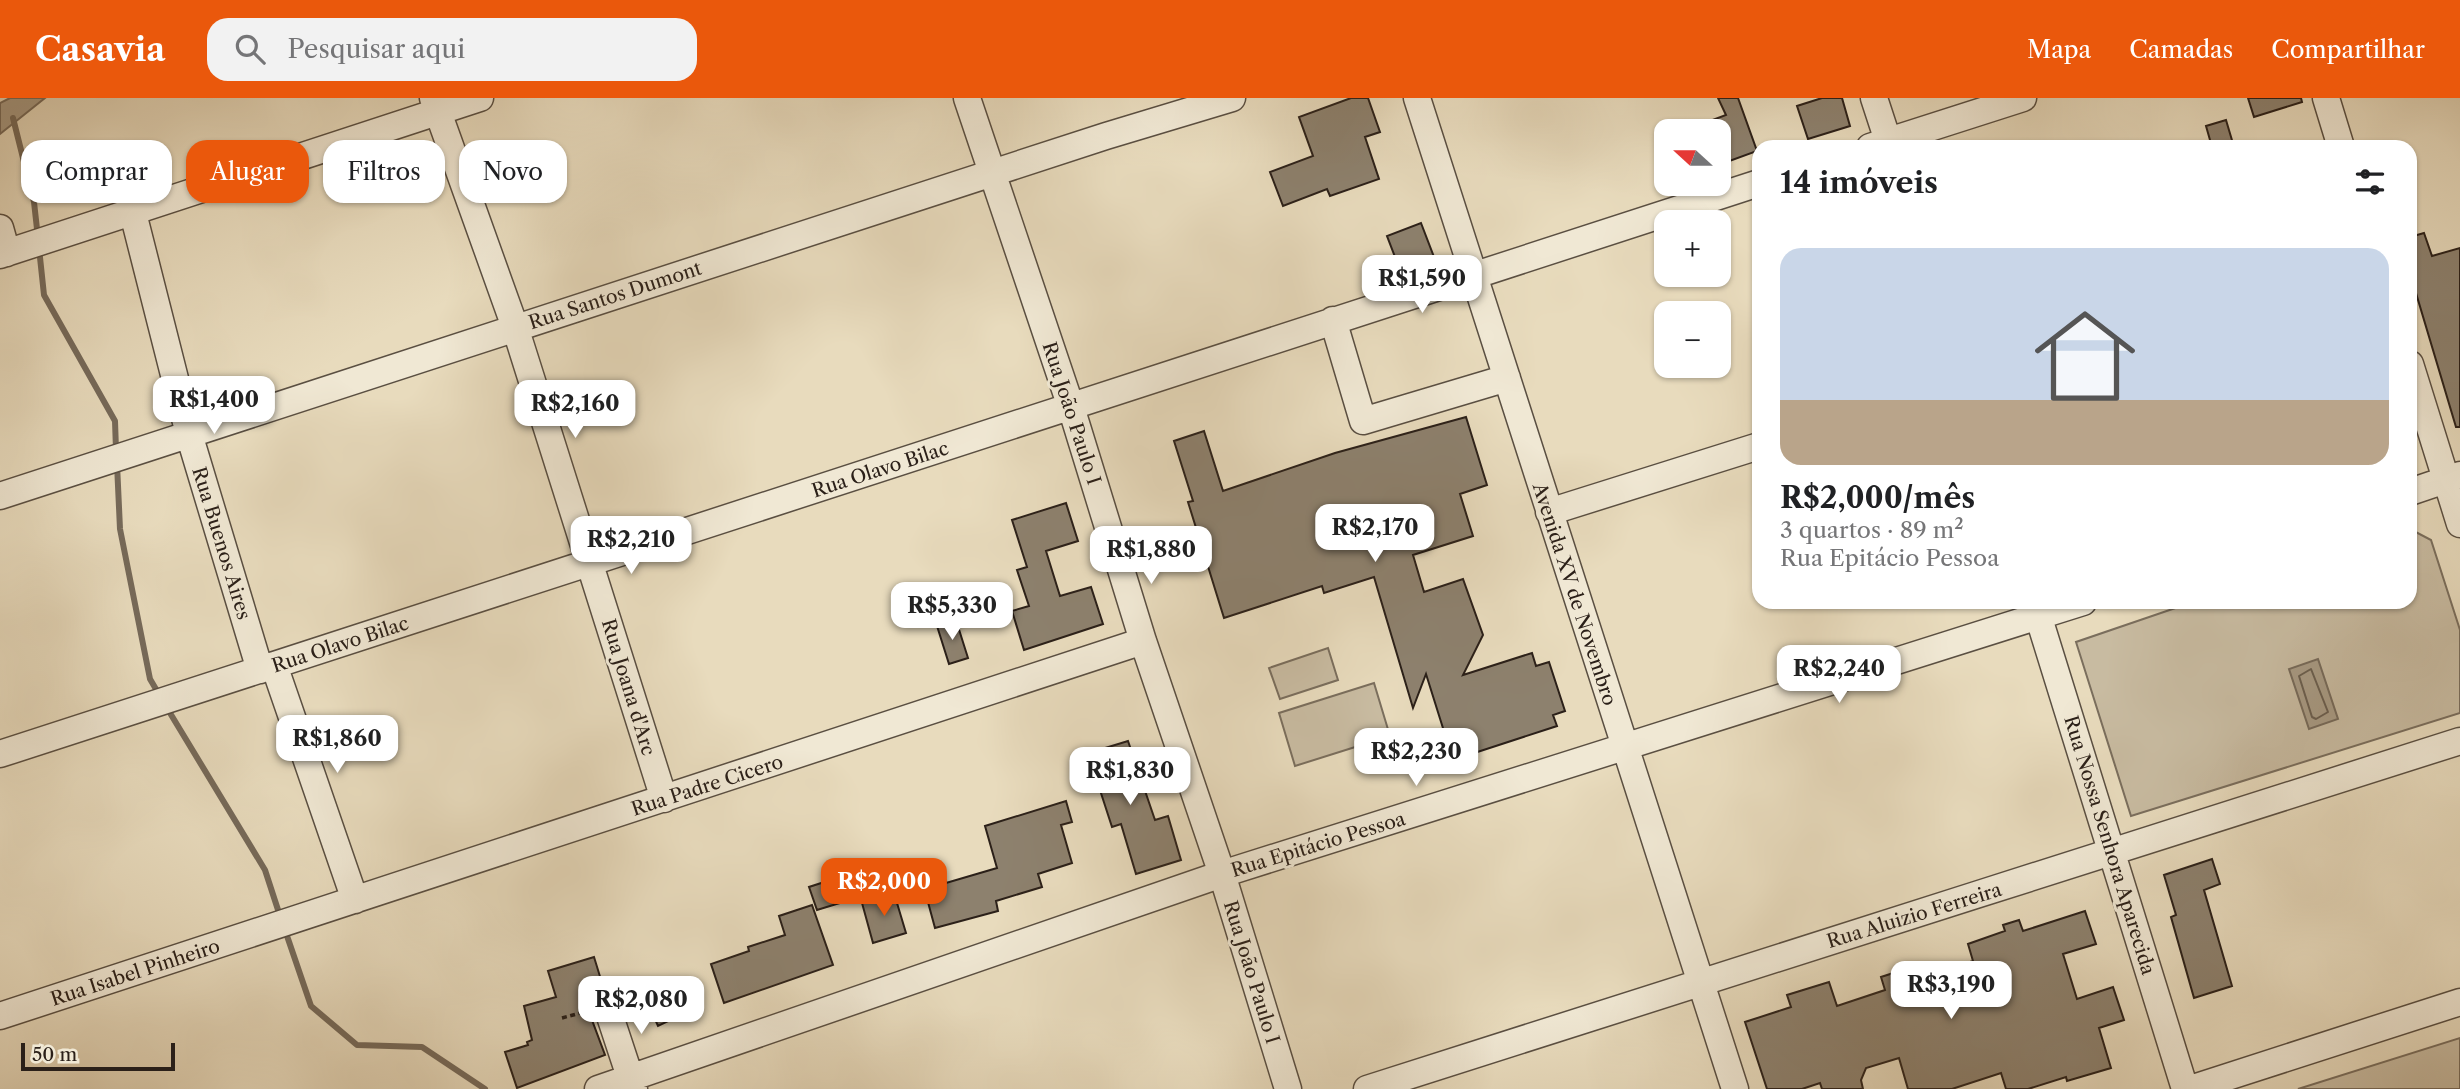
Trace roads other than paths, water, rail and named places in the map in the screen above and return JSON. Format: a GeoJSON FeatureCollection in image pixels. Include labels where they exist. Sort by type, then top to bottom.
{"type":"FeatureCollection","features":[{"type":"Feature","properties":{"kind":"street"},"geometry":{"type":"LineString","coordinates":[[0,228],[11,252],[133,213],[435,105],[480,98]]}},
{"type":"Feature","properties":{"kind":"street","name":"Rua João Paulo I"},"geometry":{"type":"LineString","coordinates":[[967,98],[1071,407],[1143,641],[1222,874],[1288,1089]]}},
{"type":"Feature","properties":{"kind":"street","name":"Rua Santos Dumont"},"geometry":{"type":"LineString","coordinates":[[0,496],[514,327],[1232,98]]}},
{"type":"Feature","properties":{"kind":"street","name":"Avenida XV de Novembro"},"geometry":{"type":"LineString","coordinates":[[1417,98],[1735,1089]]}},
{"type":"Feature","properties":{"kind":"street"},"geometry":{"type":"LineString","coordinates":[[1874,98],[1882,140]]}},
{"type":"Feature","properties":{"kind":"street"},"geometry":{"type":"LineString","coordinates":[[1898,140],[2023,98]]}},
{"type":"Feature","properties":{"kind":"street"},"geometry":{"type":"LineString","coordinates":[[2326,98],[2339,140]]}},
{"type":"Feature","properties":{"kind":"street","name":"Rua Joana d'Arc"},"geometry":{"type":"LineString","coordinates":[[435,105],[514,327],[664,799]]}},
{"type":"Feature","properties":{"kind":"street","name":"Rua Olavo Bilac"},"geometry":{"type":"LineString","coordinates":[[0,754],[1752,185]]}},
{"type":"Feature","properties":{"kind":"street","name":"Rua Buenos Aires"},"geometry":{"type":"LineString","coordinates":[[133,213],[189,434],[267,667],[355,900]]}},
{"type":"Feature","properties":{"kind":"street"},"geometry":{"type":"LineString","coordinates":[[1333,320],[1363,421],[1507,378]]}},
{"type":"Feature","properties":{"kind":"street"},"geometry":{"type":"LineString","coordinates":[[2417,382],[2453,477],[2460,524]]}},
{"type":"Feature","properties":{"kind":"street"},"geometry":{"type":"LineString","coordinates":[[1549,512],[1752,448]]}},
{"type":"Feature","properties":{"kind":"street"},"geometry":{"type":"LineString","coordinates":[[2417,490],[2453,477]]}},
{"type":"Feature","properties":{"kind":"street","name":"Rua Epitácio Pessoa"},"geometry":{"type":"LineString","coordinates":[[598,1089],[632,1084],[1222,874],[1624,748],[2037,609]]}},
{"type":"Feature","properties":{"kind":"street","name":"Rua Nossa Senhora Aparecida"},"geometry":{"type":"LineString","coordinates":[[2037,609],[2185,1089]]}},
{"type":"Feature","properties":{"kind":"street","name":"Rua Padre Cicero"},"geometry":{"type":"LineString","coordinates":[[270,929],[1143,641]]}},
{"type":"Feature","properties":{"kind":"street","name":"Rua Aluizio Ferreira"},"geometry":{"type":"LineString","coordinates":[[1367,1089],[1700,980],[2112,854],[2460,741]]}},
{"type":"Feature","properties":{"kind":"street","name":"Rua Isabel Pinheiro"},"geometry":{"type":"LineString","coordinates":[[0,1016],[270,929]]}},
{"type":"Feature","properties":{"kind":"street"},"geometry":{"type":"LineString","coordinates":[[604,998],[632,1084]]}},
{"type":"Feature","properties":{"kind":"street"},"geometry":{"type":"LineString","coordinates":[[2190,1089],[2460,1002]]}},
{"type":"Feature","properties":{"kind":"water"},"geometry":{"type":"Polygon","coordinates":[[[10,98],[45,98],[0,134],[0,103],[10,98]]]}},
{"type":"Feature","properties":{"kind":"water"},"geometry":{"type":"Polygon","coordinates":[[[2318,659],[2338,719],[2309,729],[2289,669],[2318,659]]]}},
{"type":"Feature","properties":{"kind":"waterway"},"geometry":{"type":"LineString","coordinates":[[13,118],[34,202],[38,238]]}},
{"type":"Feature","properties":{"kind":"waterway"},"geometry":{"type":"LineString","coordinates":[[39,248],[44,295],[115,421],[116,450]]}},
{"type":"Feature","properties":{"kind":"waterway"},"geometry":{"type":"LineString","coordinates":[[117,464],[120,529],[150,679],[160,696]]}},
{"type":"Feature","properties":{"kind":"waterway"},"geometry":{"type":"LineString","coordinates":[[167,708],[265,870],[280,916]]}},
{"type":"Feature","properties":{"kind":"waterway"},"geometry":{"type":"LineString","coordinates":[[285,930],[311,1006],[357,1045],[422,1047],[485,1089]]}}]}
